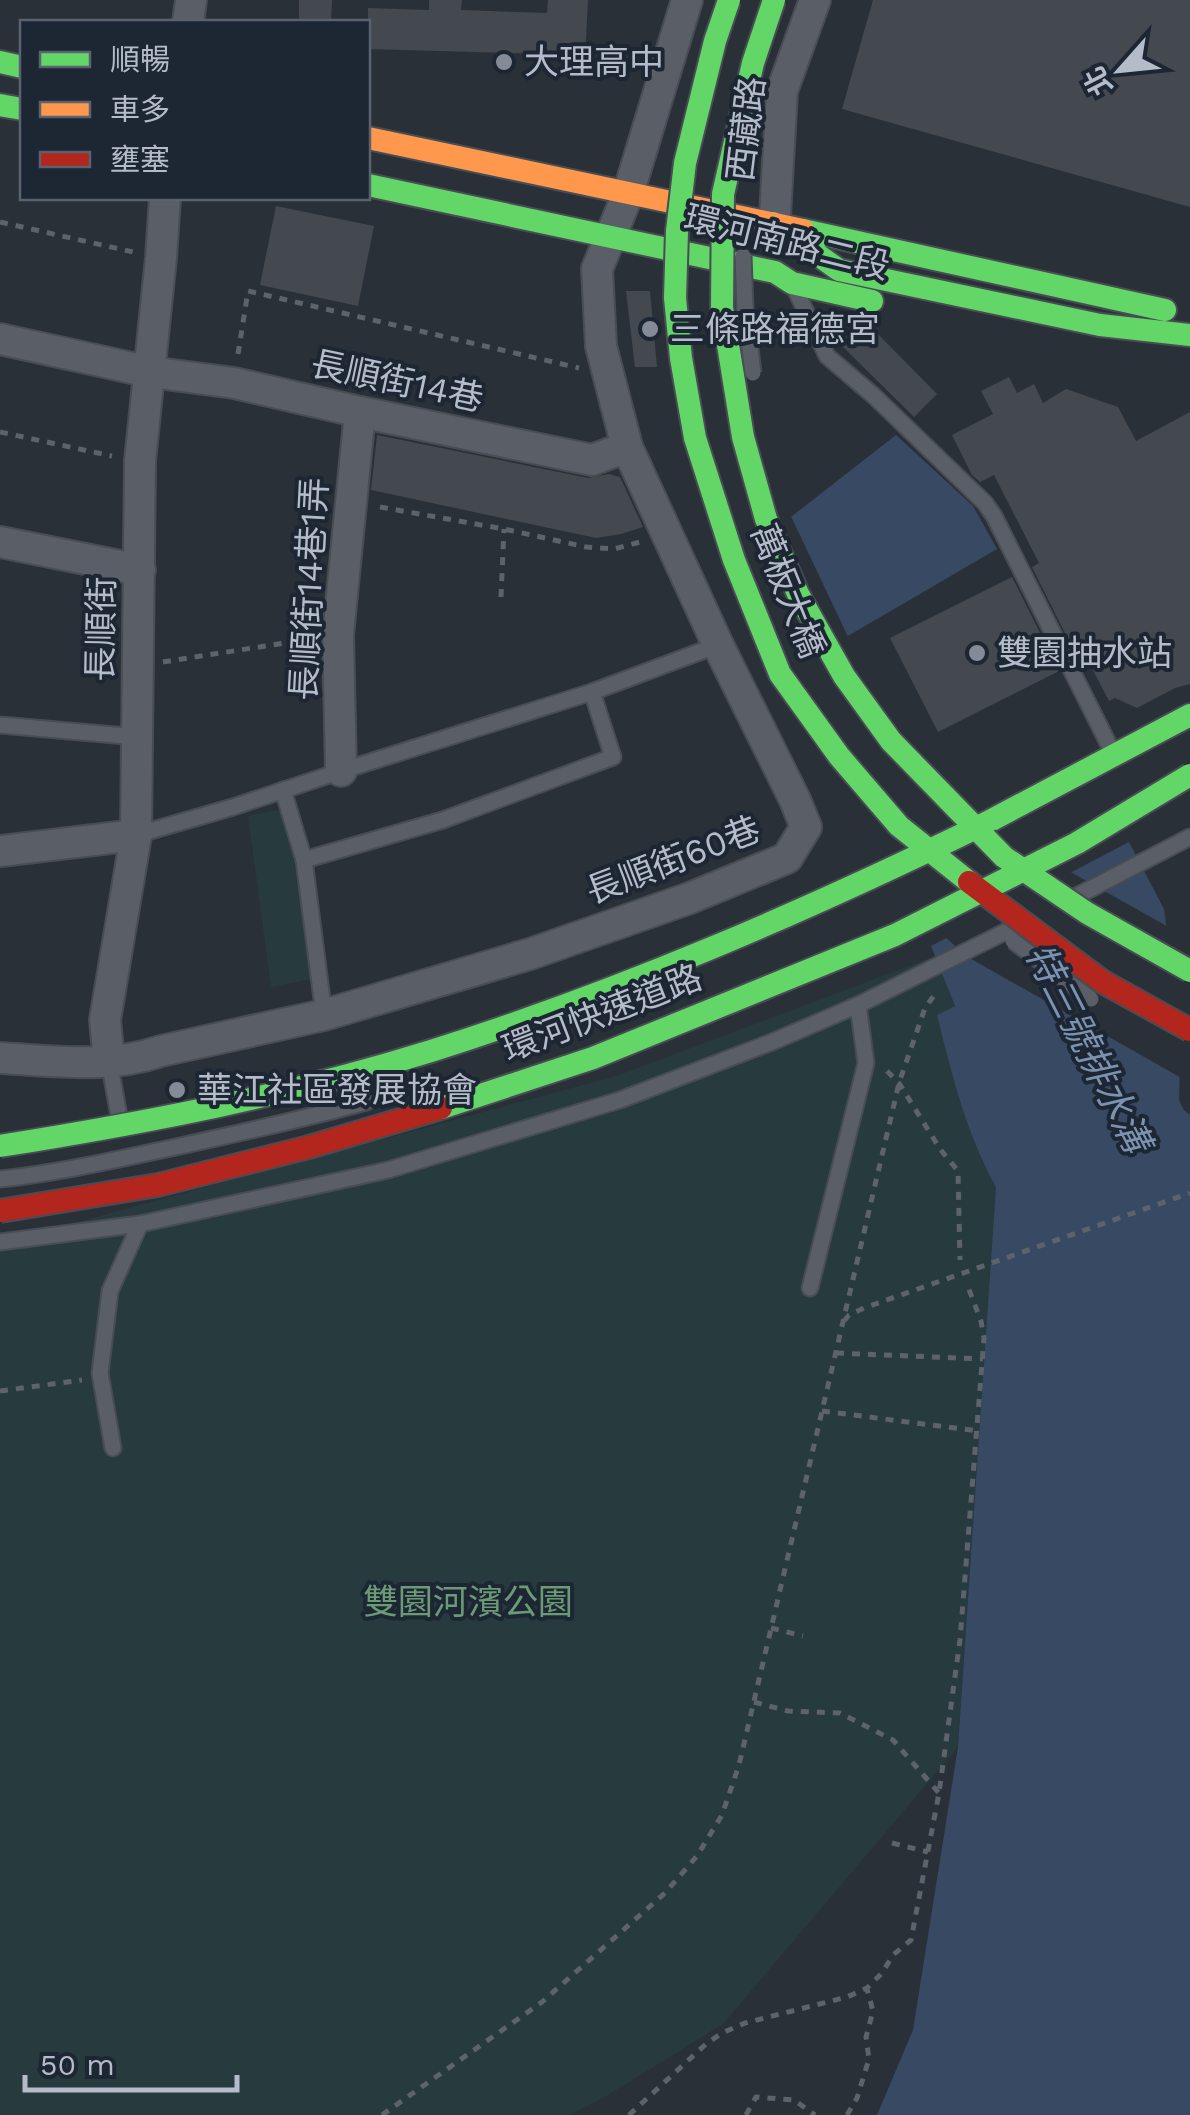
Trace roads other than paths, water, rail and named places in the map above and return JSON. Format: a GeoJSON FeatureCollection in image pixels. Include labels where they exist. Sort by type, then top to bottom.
{"type":"FeatureCollection","features":[{"type":"Feature","properties":{"kind":"main road","name":"萬板大橋"},"geometry":{"type":"LineString","coordinates":[[728,0],[685,163],[676,231],[675,298],[695,438],[734,560],[780,674],[838,756],[899,826],[1103,982],[1190,1030]]}},
{"type":"Feature","properties":{"kind":"main road","name":"萬板大橋"},"geometry":{"type":"LineString","coordinates":[[774,0],[753,63],[723,194],[722,308],[743,437],[766,518],[798,594],[844,676],[891,740],[1004,858],[1087,913],[1190,971]]}},
{"type":"Feature","properties":{"kind":"main road","name":"環河南路二段"},"geometry":{"type":"LineString","coordinates":[[370,138],[1162,310],[1190,311]]}},
{"type":"Feature","properties":{"kind":"main road","name":"環河南路二段"},"geometry":{"type":"LineString","coordinates":[[370,185],[609,235],[902,308]]}},
{"type":"Feature","properties":{"kind":"main road"},"geometry":{"type":"LineString","coordinates":[[773,223],[839,270],[1100,325],[1190,335]]}},
{"type":"Feature","properties":{"kind":"main road","name":"環河快速道路"},"geometry":{"type":"LineString","coordinates":[[0,1146],[105,1130],[239,1100],[430,1051],[586,998],[724,944],[868,881],[1114,757],[1190,714]]}},
{"type":"Feature","properties":{"kind":"main road","name":"環河快速道路"},"geometry":{"type":"LineString","coordinates":[[0,1212],[158,1185],[309,1147],[450,1106],[593,1058],[895,935],[1077,844],[1190,773]]}},
{"type":"Feature","properties":{"kind":"street"},"geometry":{"type":"LineString","coordinates":[[609,235],[628,194],[687,0]]}},
{"type":"Feature","properties":{"kind":"street","name":"西藏路"},"geometry":{"type":"LineString","coordinates":[[784,278],[773,223],[782,91],[815,0]]}},
{"type":"Feature","properties":{"kind":"street","name":"長順街"},"geometry":{"type":"LineString","coordinates":[[110,1061],[105,1020],[136,836],[140,461],[165,200]]}},
{"type":"Feature","properties":{"kind":"street","name":"長順街60巷"},"geometry":{"type":"LineString","coordinates":[[0,1058],[80,1062],[143,1057],[324,1015],[530,954],[690,898],[786,858],[806,827],[627,447],[600,346],[597,269],[609,235]]}},
{"type":"Feature","properties":{"kind":"street","name":"長順街14巷"},"geometry":{"type":"LineString","coordinates":[[0,339],[150,372],[234,383],[592,460],[627,447]]}},
{"type":"Feature","properties":{"kind":"street","name":"長順街14巷1弄"},"geometry":{"type":"LineString","coordinates":[[341,770],[338,634],[360,412]]}},
{"type":"Feature","properties":{"kind":"street"},"geometry":{"type":"LineString","coordinates":[[0,542],[140,570]]}},
{"type":"Feature","properties":{"kind":"street"},"geometry":{"type":"LineString","coordinates":[[0,851],[136,836]]}},
{"type":"Feature","properties":{"kind":"lane"},"geometry":{"type":"LineString","coordinates":[[717,0],[681,122],[662,269],[680,434],[718,555],[768,679],[810,743]]}},
{"type":"Feature","properties":{"kind":"lane"},"geometry":{"type":"LineString","coordinates":[[764,88],[790,0]]}},
{"type":"Feature","properties":{"kind":"lane"},"geometry":{"type":"LineString","coordinates":[[740,200],[745,308],[756,394]]}},
{"type":"Feature","properties":{"kind":"lane"},"geometry":{"type":"LineString","coordinates":[[784,278],[827,356],[874,396],[994,516],[1114,757]]}},
{"type":"Feature","properties":{"kind":"lane"},"geometry":{"type":"LineString","coordinates":[[136,836],[592,692],[718,645]]}},
{"type":"Feature","properties":{"kind":"lane"},"geometry":{"type":"LineString","coordinates":[[304,860],[443,820],[613,758],[592,692]]}},
{"type":"Feature","properties":{"kind":"lane"},"geometry":{"type":"LineString","coordinates":[[0,725],[138,737]]}},
{"type":"Feature","properties":{"kind":"lane"},"geometry":{"type":"LineString","coordinates":[[283,790],[304,860],[324,1015]]}},
{"type":"Feature","properties":{"kind":"lane"},"geometry":{"type":"LineString","coordinates":[[986,819],[1012,843],[1114,912],[1190,956]]}},
{"type":"Feature","properties":{"kind":"lane"},"geometry":{"type":"LineString","coordinates":[[1051,909],[1190,837]]}},
{"type":"Feature","properties":{"kind":"lane"},"geometry":{"type":"LineString","coordinates":[[900,848],[932,878],[971,867]]}},
{"type":"Feature","properties":{"kind":"lane"},"geometry":{"type":"LineString","coordinates":[[957,895],[971,906]]}},
{"type":"Feature","properties":{"kind":"lane"},"geometry":{"type":"LineString","coordinates":[[986,918],[1042,965],[1109,1009]]}},
{"type":"Feature","properties":{"kind":"lane"},"geometry":{"type":"LineString","coordinates":[[0,1242],[140,1224],[388,1170],[620,1100],[858,1005],[1034,918]]}},
{"type":"Feature","properties":{"kind":"lane"},"geometry":{"type":"LineString","coordinates":[[810,1288],[866,1063],[858,1005]]}},
{"type":"Feature","properties":{"kind":"lane"},"geometry":{"type":"LineString","coordinates":[[110,1061],[140,1224],[110,1291],[100,1373],[113,1448]]}},
{"type":"Feature","properties":{"kind":"lane"},"geometry":{"type":"LineString","coordinates":[[0,1179],[127,1157],[310,1118],[382,1098]]}},
{"type":"Feature","properties":{"kind":"water"},"geometry":{"type":"Polygon","coordinates":[[[896,435],[973,506],[997,549],[841,640],[787,520],[896,435]]]}},
{"type":"Feature","properties":{"kind":"water","name":"特三號排水溝"},"geometry":{"type":"Polygon","coordinates":[[[1129,842],[1164,909],[1181,1034],[1179,1100],[1190,1115],[1190,2115],[877,2115],[913,2030],[958,1747],[996,1187],[968,1125],[948,1060],[937,1015],[955,1006],[931,946],[1129,842]]]}},
{"type":"Feature","properties":{"kind":"place","name":"大理高中"},"geometry":{"type":"Point","coordinates":[504,62]}},
{"type":"Feature","properties":{"kind":"place","name":"三條路福德宮"},"geometry":{"type":"Point","coordinates":[650,329]}},
{"type":"Feature","properties":{"kind":"place","name":"雙園抽水站"},"geometry":{"type":"Point","coordinates":[977,653]}},
{"type":"Feature","properties":{"kind":"place","name":"華江社區發展協會"},"geometry":{"type":"Point","coordinates":[177,1090]}},
{"type":"Feature","properties":{"kind":"park label","name":"雙園河濱公園"},"geometry":{"type":"Point","coordinates":[468,1602]}}]}
